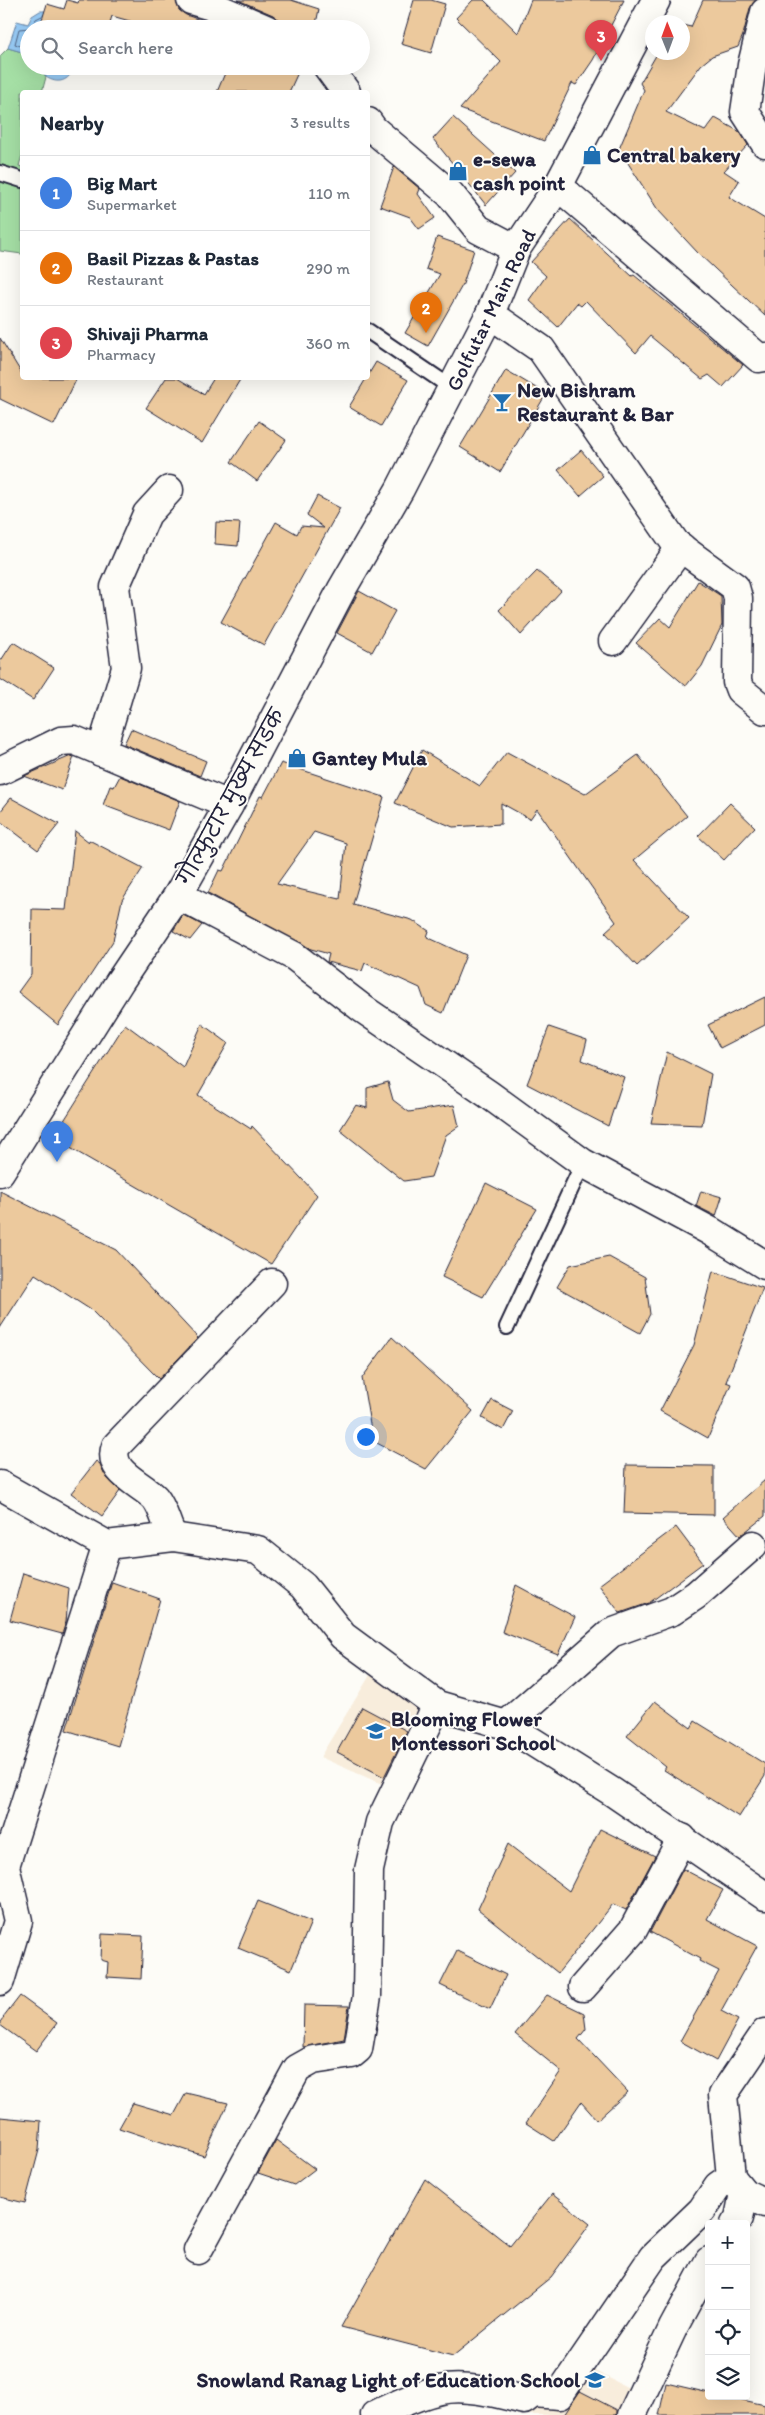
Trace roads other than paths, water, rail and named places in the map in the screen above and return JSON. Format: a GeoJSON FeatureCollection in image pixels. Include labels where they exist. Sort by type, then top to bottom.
{"type":"FeatureCollection","features":[{"type":"Feature","properties":{"kind":"street"},"geometry":{"type":"LineString","coordinates":[[191,0],[215,7],[245,20]]}},
{"type":"Feature","properties":{"kind":"street","name":"Golfutar Main Road"},"geometry":{"type":"LineString","coordinates":[[447,399],[490,314],[516,250],[558,186],[656,0]]}},
{"type":"Feature","properties":{"kind":"street"},"geometry":{"type":"LineString","coordinates":[[765,12],[752,65],[745,112],[765,143]]}},
{"type":"Feature","properties":{"kind":"street"},"geometry":{"type":"LineString","coordinates":[[334,75],[345,90]]}},
{"type":"Feature","properties":{"kind":"street"},"geometry":{"type":"LineString","coordinates":[[370,125],[450,194],[478,229],[516,250]]}},
{"type":"Feature","properties":{"kind":"street"},"geometry":{"type":"LineString","coordinates":[[558,186],[758,358],[765,357]]}},
{"type":"Feature","properties":{"kind":"street"},"geometry":{"type":"LineString","coordinates":[[490,314],[541,348],[676,544],[735,587],[738,598],[737,682],[740,690],[765,710]]}},
{"type":"Feature","properties":{"kind":"street","name":"गोल्फुटार मुख्य सडक"},"geometry":{"type":"LineString","coordinates":[[0,1172],[120,982],[178,895],[229,805],[342,589],[400,489],[447,399]]}},
{"type":"Feature","properties":{"kind":"street"},"geometry":{"type":"LineString","coordinates":[[101,752],[126,668],[115,586],[147,514],[169,490]]}},
{"type":"Feature","properties":{"kind":"street"},"geometry":{"type":"LineString","coordinates":[[614,642],[681,547]]}},
{"type":"Feature","properties":{"kind":"street"},"geometry":{"type":"LineString","coordinates":[[0,771],[61,741],[74,740],[229,805]]}},
{"type":"Feature","properties":{"kind":"street"},"geometry":{"type":"LineString","coordinates":[[178,895],[294,956],[364,1009],[584,1163],[710,1231],[765,1265]]}},
{"type":"Feature","properties":{"kind":"street"},"geometry":{"type":"LineString","coordinates":[[173,1537],[156,1499],[135,1484],[115,1463],[114,1452],[116,1446],[272,1283]]}},
{"type":"Feature","properties":{"kind":"street"},"geometry":{"type":"LineString","coordinates":[[0,1485],[107,1545],[173,1537],[258,1550],[303,1586],[343,1636],[437,1705],[506,1725],[682,1838],[765,1896]]}},
{"type":"Feature","properties":{"kind":"street"},"geometry":{"type":"LineString","coordinates":[[0,1981],[18,1921],[5,1866],[107,1545]]}},
{"type":"Feature","properties":{"kind":"street"},"geometry":{"type":"LineString","coordinates":[[506,1725],[611,1633],[672,1612],[696,1595],[753,1545]]}},
{"type":"Feature","properties":{"kind":"street"},"geometry":{"type":"LineString","coordinates":[[198,2250],[297,2069],[313,2060],[352,2054],[358,2050],[367,1996],[369,1870],[380,1822],[437,1705]]}},
{"type":"Feature","properties":{"kind":"street"},"geometry":{"type":"LineString","coordinates":[[583,1987],[633,1930],[682,1838]]}},
{"type":"Feature","properties":{"kind":"street"},"geometry":{"type":"LineString","coordinates":[[738,2220],[747,2191],[723,2095],[765,2033]]}},
{"type":"Feature","properties":{"kind":"street"},"geometry":{"type":"LineString","coordinates":[[375,2415],[396,2404],[442,2389],[481,2390],[524,2400],[534,2393],[559,2395],[653,2257],[702,2210],[718,2186],[747,2191]]}},
{"type":"Feature","properties":{"kind":"street"},"geometry":{"type":"LineString","coordinates":[[632,2415],[672,2328],[707,2265]]}},
{"type":"Feature","properties":{"kind":"lane"},"geometry":{"type":"LineString","coordinates":[[0,173],[20,179]]}},
{"type":"Feature","properties":{"kind":"lane"},"geometry":{"type":"LineString","coordinates":[[370,334],[447,399]]}},
{"type":"Feature","properties":{"kind":"lane"},"geometry":{"type":"LineString","coordinates":[[507,1327],[584,1163]]}},
{"type":"Feature","properties":{"kind":"water"},"geometry":{"type":"Polygon","coordinates":[[[40,11],[46,11],[52,20],[30,20],[32,16],[40,11]]]}},
{"type":"Feature","properties":{"kind":"water"},"geometry":{"type":"Polygon","coordinates":[[[17,21],[20,22],[20,51],[8,48],[17,21]]]}},
{"type":"Feature","properties":{"kind":"water"},"geometry":{"type":"Polygon","coordinates":[[[45,75],[70,75],[66,79],[59,81],[45,75]]]}},
{"type":"Feature","properties":{"kind":"place","name":"Shivaji Pharma"},"geometry":{"type":"Point","coordinates":[601,61]}},
{"type":"Feature","properties":{"kind":"place","name":"Central bakery"},"geometry":{"type":"Point","coordinates":[592,155]}},
{"type":"Feature","properties":{"kind":"place","name":"e-sewa cash point"},"geometry":{"type":"Point","coordinates":[458,171]}},
{"type":"Feature","properties":{"kind":"place","name":"Basil Pizzas & Pastas"},"geometry":{"type":"Point","coordinates":[426,333]}},
{"type":"Feature","properties":{"kind":"place","name":"New Bishram Restaurant & Bar"},"geometry":{"type":"Point","coordinates":[502,402]}},
{"type":"Feature","properties":{"kind":"place","name":"Gantey Mula"},"geometry":{"type":"Point","coordinates":[297,758]}},
{"type":"Feature","properties":{"kind":"place","name":"Big Mart"},"geometry":{"type":"Point","coordinates":[57,1162]}},
{"type":"Feature","properties":{"kind":"place","name":"Blooming Flower Montessori School"},"geometry":{"type":"Point","coordinates":[376,1731]}},
{"type":"Feature","properties":{"kind":"place","name":"Snowland Ranag Light of Education School"},"geometry":{"type":"Point","coordinates":[595,2380]}}]}
